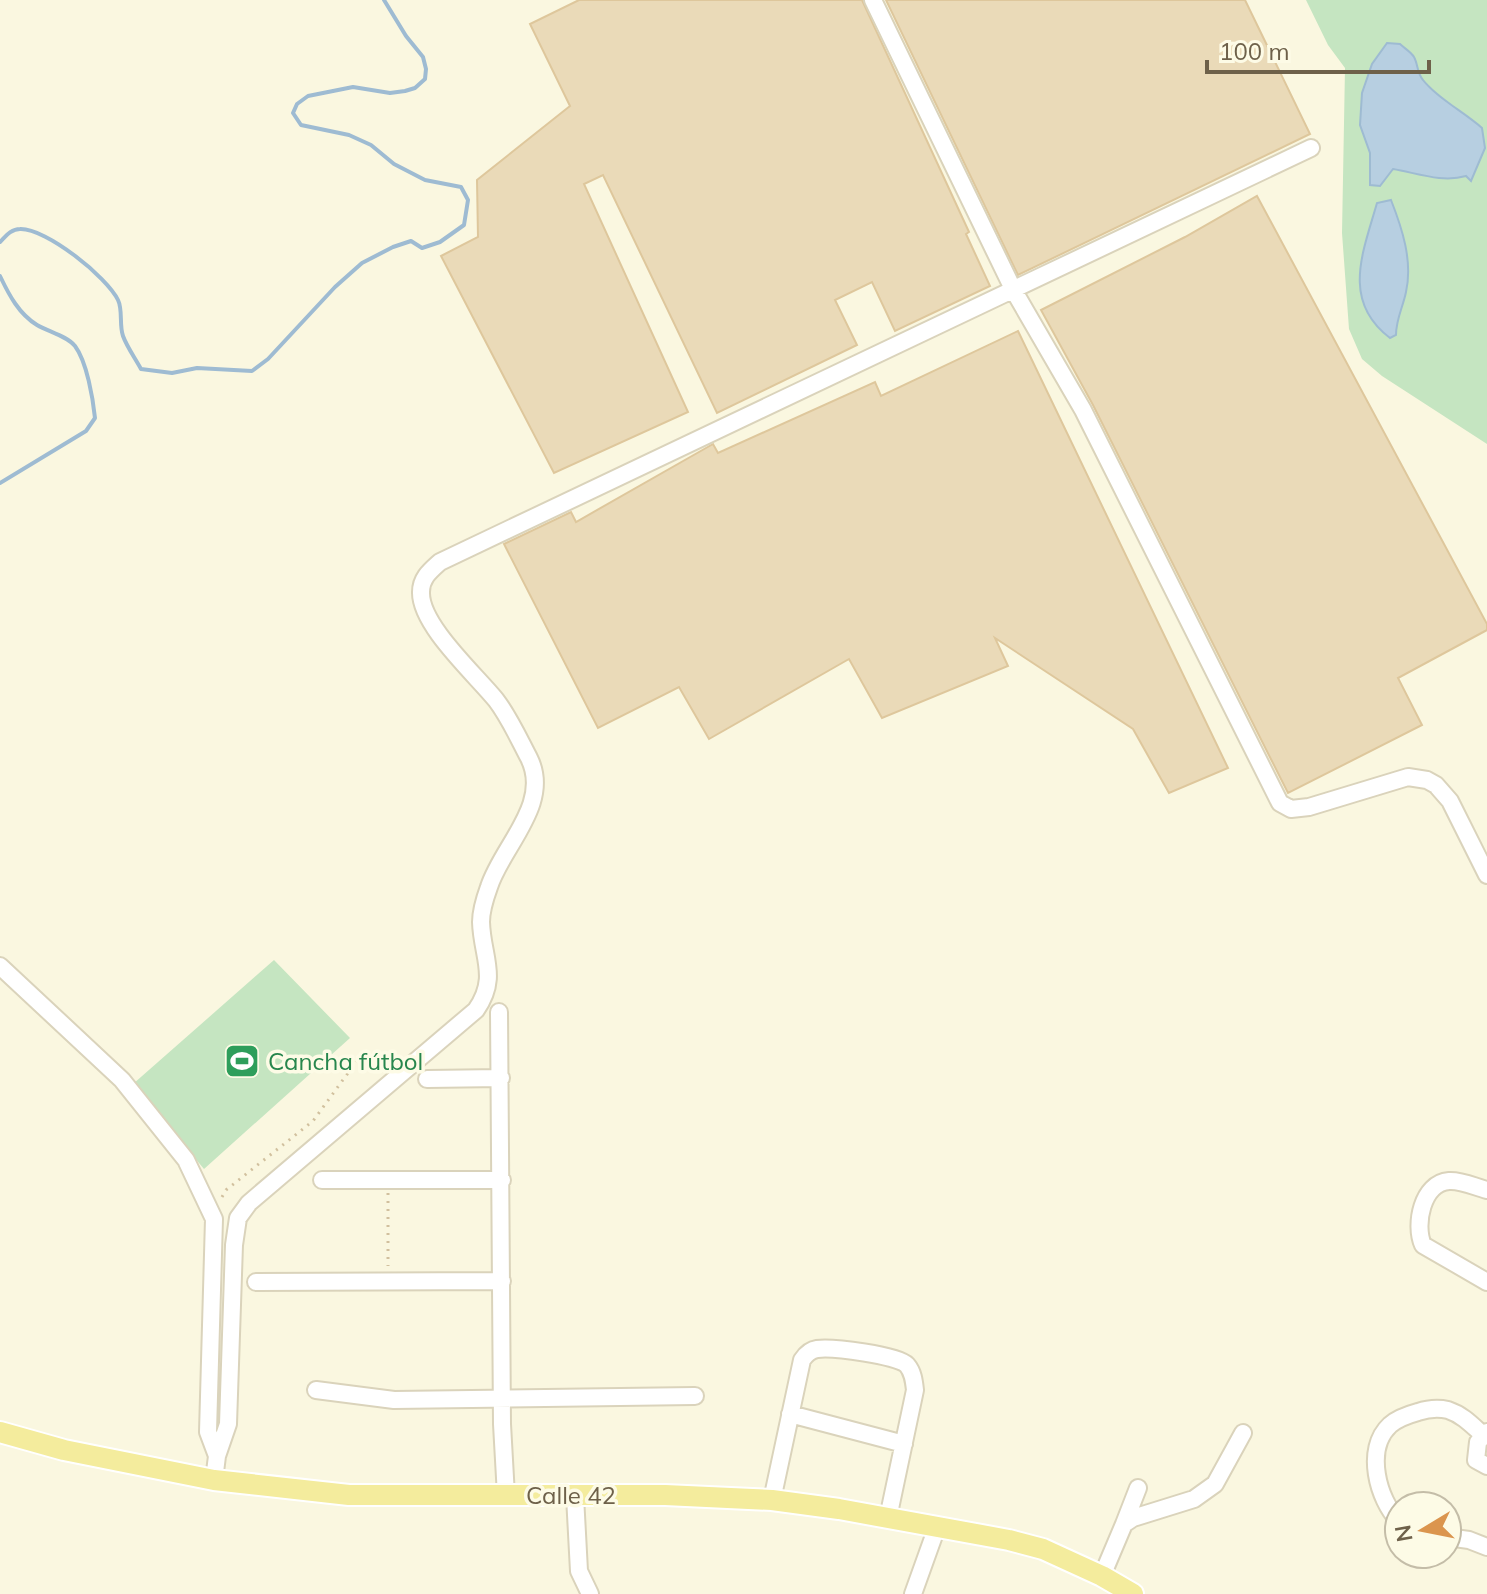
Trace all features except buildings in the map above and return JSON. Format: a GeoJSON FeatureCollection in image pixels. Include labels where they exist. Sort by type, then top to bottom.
{"type":"FeatureCollection","features":[{"type":"Feature","properties":{"kind":"main road","name":"Calle 42"},"geometry":{"type":"LineString","coordinates":[[0,1432],[64,1450],[214,1480],[349,1495],[665,1495],[772,1500],[1009,1540],[1043,1549],[1133,1594]]}},
{"type":"Feature","properties":{"kind":"street"},"geometry":{"type":"LineString","coordinates":[[873,0],[1014,291],[1083,410],[1280,803],[1291,809],[1309,807],[1408,777],[1427,780],[1450,801],[1487,875]]}},
{"type":"Feature","properties":{"kind":"street"},"geometry":{"type":"LineString","coordinates":[[214,1480],[217,1456],[228,1424],[234,1245],[238,1218],[249,1203],[464,1020],[486,996],[488,978],[481,922],[483,904],[490,883],[524,821],[533,797],[535,780],[531,762],[498,703],[433,628],[421,593],[425,575],[440,562],[1311,148]]}},
{"type":"Feature","properties":{"kind":"street"},"geometry":{"type":"LineString","coordinates":[[0,966],[122,1080],[186,1160],[214,1219],[208,1432],[217,1456]]}},
{"type":"Feature","properties":{"kind":"street"},"geometry":{"type":"LineString","coordinates":[[499,1012],[502,1398],[506,1496]]}},
{"type":"Feature","properties":{"kind":"street"},"geometry":{"type":"LineString","coordinates":[[427,1079],[501,1078]]}},
{"type":"Feature","properties":{"kind":"street"},"geometry":{"type":"LineString","coordinates":[[322,1180],[502,1180]]}},
{"type":"Feature","properties":{"kind":"street"},"geometry":{"type":"LineString","coordinates":[[1487,1190],[1448,1181],[1437,1185],[1425,1198],[1419,1236],[1423,1245],[1487,1282]]}},
{"type":"Feature","properties":{"kind":"street"},"geometry":{"type":"LineString","coordinates":[[256,1282],[502,1281]]}},
{"type":"Feature","properties":{"kind":"street"},"geometry":{"type":"LineString","coordinates":[[772,1500],[802,1360],[814,1349],[895,1358],[907,1365],[915,1390],[888,1518]]}},
{"type":"Feature","properties":{"kind":"street"},"geometry":{"type":"LineString","coordinates":[[316,1390],[394,1400],[695,1396]]}},
{"type":"Feature","properties":{"kind":"street"},"geometry":{"type":"LineString","coordinates":[[1383,1496],[1377,1480],[1380,1438],[1388,1426],[1401,1417],[1424,1410],[1445,1409],[1463,1417],[1485,1434],[1475,1449],[1476,1460],[1487,1466]]}},
{"type":"Feature","properties":{"kind":"street"},"geometry":{"type":"LineString","coordinates":[[790,1414],[904,1444]]}},
{"type":"Feature","properties":{"kind":"street"},"geometry":{"type":"LineString","coordinates":[[1124,1524],[1133,1518],[1194,1499],[1215,1484],[1243,1433]]}},
{"type":"Feature","properties":{"kind":"street"},"geometry":{"type":"LineString","coordinates":[[1102,1576],[1138,1488]]}},
{"type":"Feature","properties":{"kind":"street"},"geometry":{"type":"LineString","coordinates":[[575,1496],[579,1571],[590,1594]]}},
{"type":"Feature","properties":{"kind":"street"},"geometry":{"type":"LineString","coordinates":[[913,1594],[937,1527]]}},
{"type":"Feature","properties":{"kind":"street"},"geometry":{"type":"LineString","coordinates":[[1463,1539],[1487,1547]]}},
{"type":"Feature","properties":{"kind":"path"},"geometry":{"type":"LineString","coordinates":[[214,1219],[226,1190],[313,1121],[356,1062]]}},
{"type":"Feature","properties":{"kind":"path"},"geometry":{"type":"LineString","coordinates":[[388,1181],[389,1282]]}},
{"type":"Feature","properties":{"kind":"green space"},"geometry":{"type":"Polygon","coordinates":[[[1306,0],[1487,0],[1487,444],[1382,376],[1362,359],[1349,329],[1342,233],[1345,68],[1328,45],[1306,0]]]}},
{"type":"Feature","properties":{"kind":"green space","name":"Cancha fútbol"},"geometry":{"type":"Polygon","coordinates":[[[274,960],[350,1038],[204,1169],[133,1084],[274,960]]]}},
{"type":"Feature","properties":{"kind":"water"},"geometry":{"type":"Polygon","coordinates":[[[1387,43],[1400,44],[1413,55],[1421,77],[1429,87],[1482,128],[1485,148],[1471,181],[1466,176],[1439,178],[1393,169],[1380,186],[1370,185],[1370,153],[1360,125],[1362,93],[1372,64],[1387,43]]]}},
{"type":"Feature","properties":{"kind":"water"},"geometry":{"type":"Polygon","coordinates":[[[1391,200],[1402,233],[1408,280],[1396,335],[1390,338],[1375,324],[1365,308],[1360,275],[1377,203],[1391,200]]]}},
{"type":"Feature","properties":{"kind":"waterway"},"geometry":{"type":"LineString","coordinates":[[0,242],[14,230],[31,231],[60,245],[89,267],[118,300],[123,336],[141,369],[172,373],[197,368],[252,371],[268,359],[335,287],[362,263],[411,241],[422,248],[440,242],[464,225],[468,200],[461,187],[425,180],[394,164],[371,145],[349,135],[301,125],[293,113],[297,104],[308,96],[353,87],[390,93],[405,91],[415,88],[425,79],[423,57],[384,0]]}},
{"type":"Feature","properties":{"kind":"waterway"},"geometry":{"type":"LineString","coordinates":[[0,276],[25,315],[75,346],[86,371],[95,418],[86,431],[0,483]]}},
{"type":"Feature","properties":{"kind":"place","name":"Cancha fútbol"},"geometry":{"type":"Point","coordinates":[242,1061]}}]}
